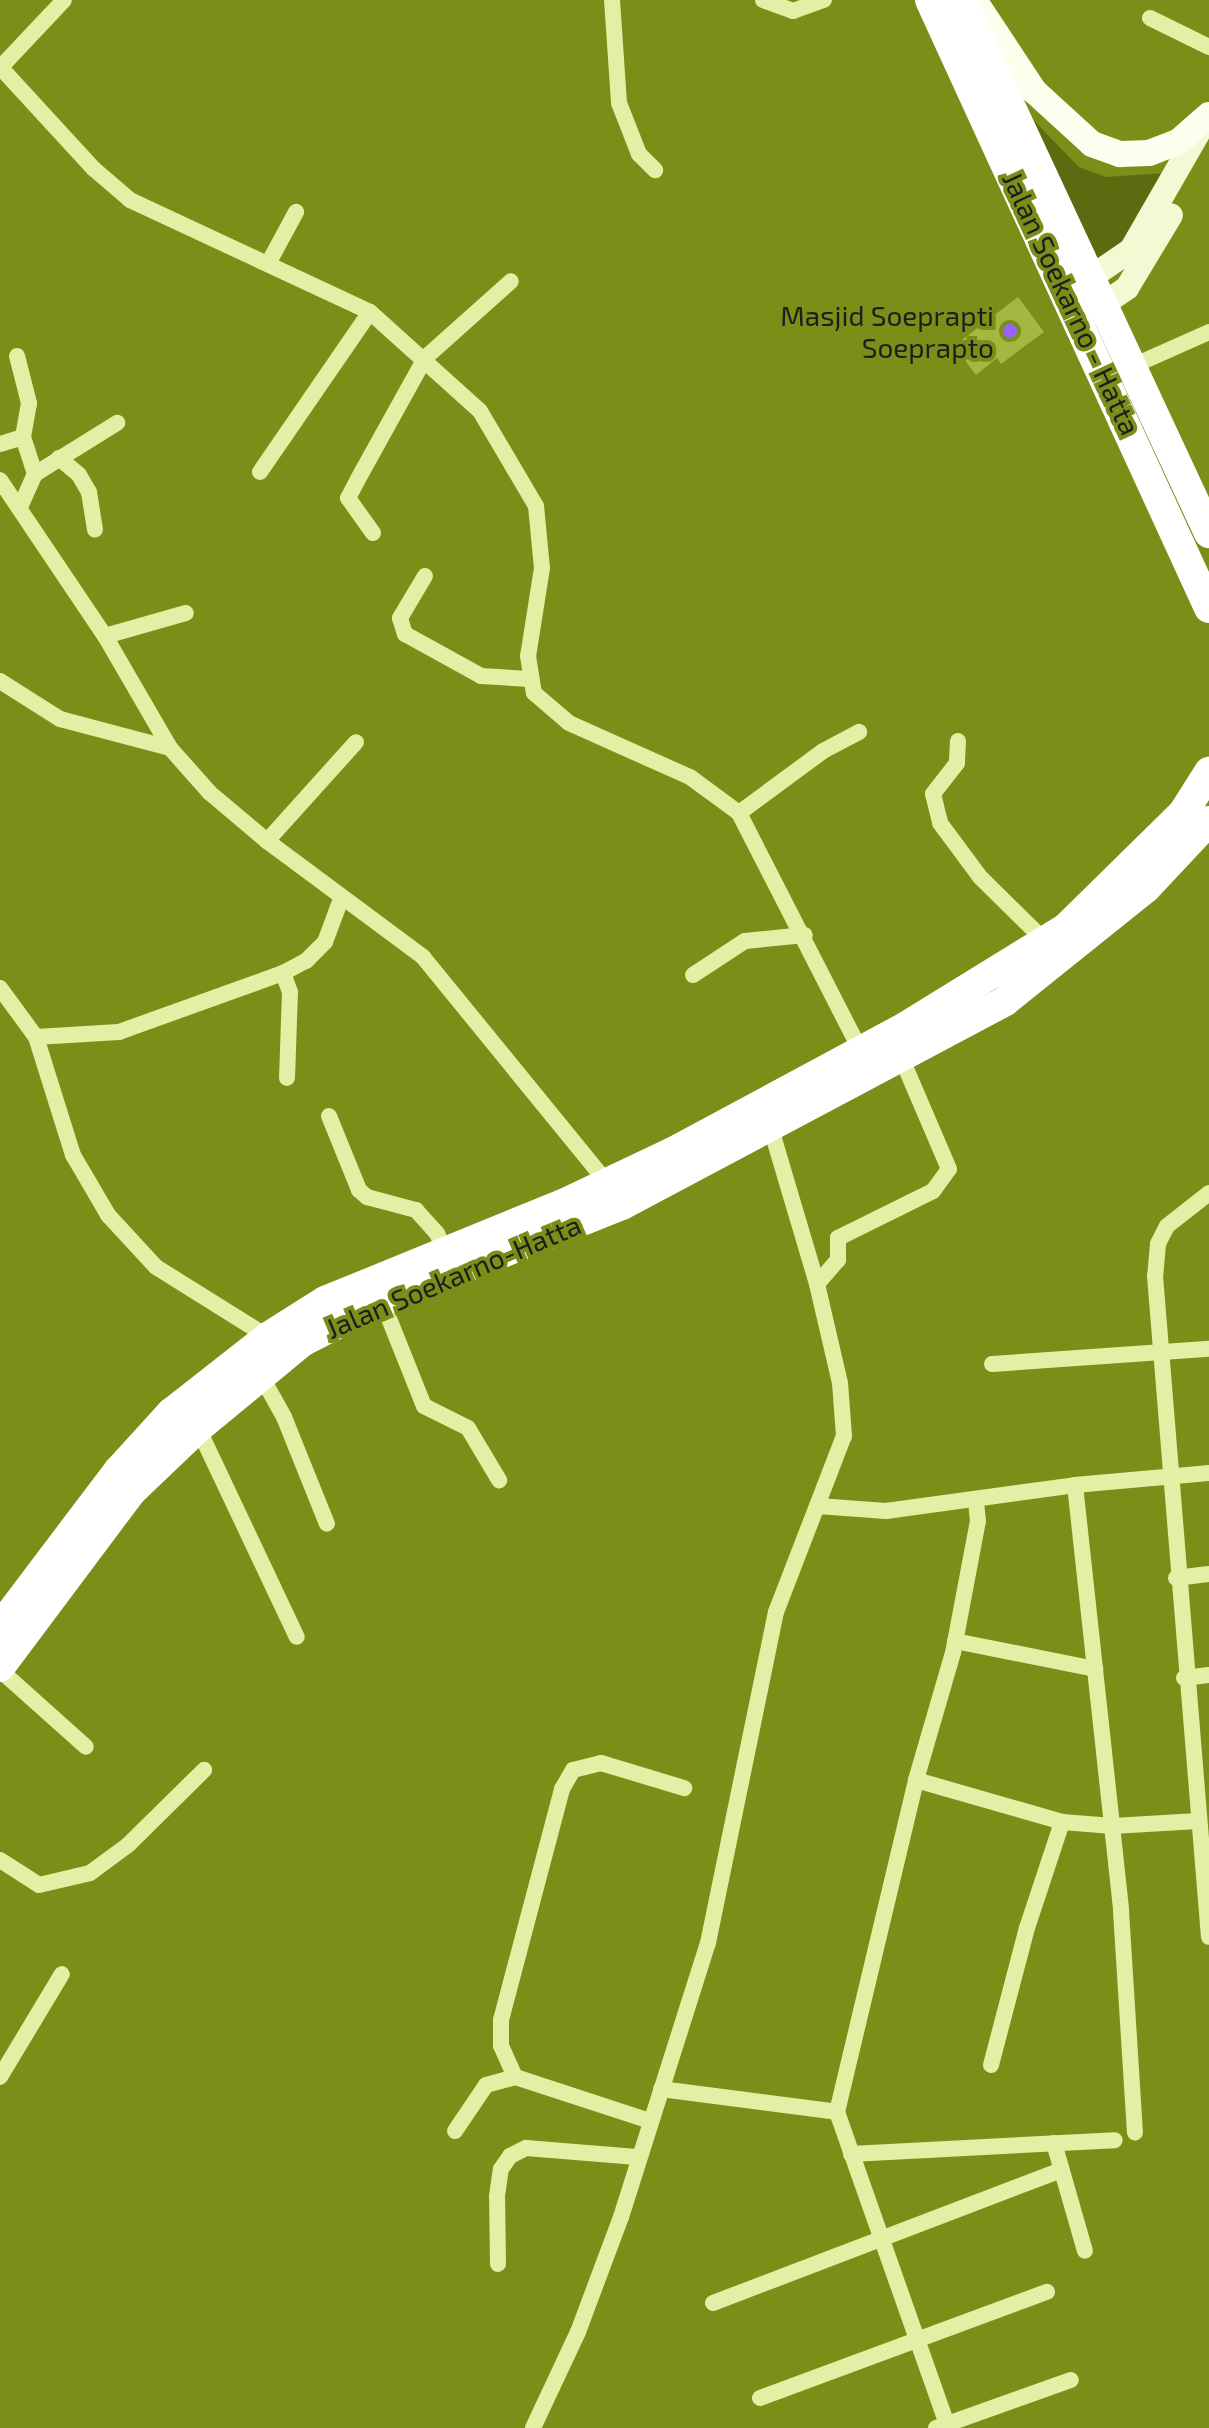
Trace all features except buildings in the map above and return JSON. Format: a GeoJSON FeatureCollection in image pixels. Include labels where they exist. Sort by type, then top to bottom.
{"type":"FeatureCollection","features":[{"type":"Feature","properties":{"kind":"highway","name":"Jalan Soekarno - Hatta"},"geometry":{"type":"LineString","coordinates":[[930,0],[1079,321],[1119,373],[1209,533]]}},
{"type":"Feature","properties":{"kind":"highway","name":"Jalan Soekarno - Hatta"},"geometry":{"type":"LineString","coordinates":[[973,1],[1105,304],[1119,373],[1209,608]]}},
{"type":"Feature","properties":{"kind":"highway"},"geometry":{"type":"LineString","coordinates":[[896,1046],[1046,942],[1183,813],[1209,772]]}},
{"type":"Feature","properties":{"kind":"highway"},"geometry":{"type":"LineString","coordinates":[[866,1062],[896,1046],[1005,1001],[1085,942],[1146,888],[1209,821]]}},
{"type":"Feature","properties":{"kind":"highway","name":"Jalan Soekarno-Hatta"},"geometry":{"type":"LineString","coordinates":[[0,1668],[131,1492],[198,1428],[302,1342],[382,1301],[622,1205],[767,1117],[866,1062]]}},
{"type":"Feature","properties":{"kind":"highway"},"geometry":{"type":"LineString","coordinates":[[0,1627],[118,1471],[160,1425],[268,1337],[325,1301],[767,1117]]}},
{"type":"Feature","properties":{"kind":"main road"},"geometry":{"type":"LineString","coordinates":[[973,1],[1034,91],[1092,144],[1120,154],[1149,153],[1178,142],[1209,115]]}},
{"type":"Feature","properties":{"kind":"street"},"geometry":{"type":"LineString","coordinates":[[64,0],[0,68],[94,169],[130,200],[269,262],[370,312],[425,358],[480,411],[536,506],[542,568],[529,679],[534,693],[569,723],[690,777],[739,813],[805,935],[866,1062]]}},
{"type":"Feature","properties":{"kind":"street"},"geometry":{"type":"LineString","coordinates":[[612,0],[619,103],[639,154],[655,170]]}},
{"type":"Feature","properties":{"kind":"street"},"geometry":{"type":"LineString","coordinates":[[763,0],[793,11],[824,0]]}},
{"type":"Feature","properties":{"kind":"street"},"geometry":{"type":"LineString","coordinates":[[1150,18],[1209,47]]}},
{"type":"Feature","properties":{"kind":"street"},"geometry":{"type":"LineString","coordinates":[[1066,294],[1131,250],[1209,115]]}},
{"type":"Feature","properties":{"kind":"street"},"geometry":{"type":"LineString","coordinates":[[1079,321],[1105,304],[1135,276],[1209,146]]}},
{"type":"Feature","properties":{"kind":"street"},"geometry":{"type":"LineString","coordinates":[[269,262],[296,212]]}},
{"type":"Feature","properties":{"kind":"street"},"geometry":{"type":"LineString","coordinates":[[373,533],[348,498],[425,358],[511,281]]}},
{"type":"Feature","properties":{"kind":"street"},"geometry":{"type":"LineString","coordinates":[[260,472],[370,312]]}},
{"type":"Feature","properties":{"kind":"street"},"geometry":{"type":"LineString","coordinates":[[1119,373],[1209,332]]}},
{"type":"Feature","properties":{"kind":"street"},"geometry":{"type":"LineString","coordinates":[[17,356],[29,403],[23,437],[35,474]]}},
{"type":"Feature","properties":{"kind":"street"},"geometry":{"type":"LineString","coordinates":[[21,505],[35,474],[117,423]]}},
{"type":"Feature","properties":{"kind":"street"},"geometry":{"type":"LineString","coordinates":[[0,444],[23,437]]}},
{"type":"Feature","properties":{"kind":"street"},"geometry":{"type":"LineString","coordinates":[[59,458],[79,475],[89,492],[95,530]]}},
{"type":"Feature","properties":{"kind":"street"},"geometry":{"type":"LineString","coordinates":[[0,480],[21,505],[105,636],[170,748],[210,793],[267,841],[423,957],[607,1183]]}},
{"type":"Feature","properties":{"kind":"street"},"geometry":{"type":"LineString","coordinates":[[425,576],[400,618],[405,634],[481,676],[529,679]]}},
{"type":"Feature","properties":{"kind":"street"},"geometry":{"type":"LineString","coordinates":[[105,636],[186,613]]}},
{"type":"Feature","properties":{"kind":"street"},"geometry":{"type":"LineString","coordinates":[[0,681],[60,719],[170,748]]}},
{"type":"Feature","properties":{"kind":"street"},"geometry":{"type":"LineString","coordinates":[[739,813],[823,751],[859,732]]}},
{"type":"Feature","properties":{"kind":"street"},"geometry":{"type":"LineString","coordinates":[[958,741],[961,755],[933,794],[940,823],[980,877],[1046,942]]}},
{"type":"Feature","properties":{"kind":"street"},"geometry":{"type":"LineString","coordinates":[[267,841],[356,742]]}},
{"type":"Feature","properties":{"kind":"street"},"geometry":{"type":"LineString","coordinates":[[36,1037],[119,1032],[283,973],[306,961],[325,942],[341,899]]}},
{"type":"Feature","properties":{"kind":"street"},"geometry":{"type":"LineString","coordinates":[[693,975],[745,941],[805,935]]}},
{"type":"Feature","properties":{"kind":"street"},"geometry":{"type":"LineString","coordinates":[[283,973],[291,1013],[287,1078]]}},
{"type":"Feature","properties":{"kind":"street"},"geometry":{"type":"LineString","coordinates":[[0,988],[36,1037],[73,1155],[108,1215],[156,1267],[268,1337]]}},
{"type":"Feature","properties":{"kind":"street"},"geometry":{"type":"LineString","coordinates":[[817,1284],[838,1260],[838,1238],[933,1191],[949,1169],[896,1046]]}},
{"type":"Feature","properties":{"kind":"street"},"geometry":{"type":"LineString","coordinates":[[329,1116],[359,1190],[367,1197],[416,1210],[437,1233],[444,1250]]}},
{"type":"Feature","properties":{"kind":"street"},"geometry":{"type":"LineString","coordinates":[[533,2428],[602,2271],[708,1943],[776,1612],[839,1456],[845,1422],[817,1284],[767,1117]]}},
{"type":"Feature","properties":{"kind":"street"},"geometry":{"type":"LineString","coordinates":[[1209,1193],[1167,1226],[1158,1244],[1168,1475],[1184,1678],[1202,1769],[1198,1821],[1206,1869],[1209,1937]]}},
{"type":"Feature","properties":{"kind":"street"},"geometry":{"type":"LineString","coordinates":[[382,1301],[424,1406],[468,1428],[499,1480]]}},
{"type":"Feature","properties":{"kind":"street"},"geometry":{"type":"LineString","coordinates":[[992,1364],[1209,1349]]}},
{"type":"Feature","properties":{"kind":"street"},"geometry":{"type":"LineString","coordinates":[[260,1374],[290,1430],[327,1524]]}},
{"type":"Feature","properties":{"kind":"street"},"geometry":{"type":"LineString","coordinates":[[198,1428],[297,1637]]}},
{"type":"Feature","properties":{"kind":"street"},"geometry":{"type":"LineString","coordinates":[[818,1506],[886,1511],[976,1502],[1075,1485],[1209,1473]]}},
{"type":"Feature","properties":{"kind":"street"},"geometry":{"type":"LineString","coordinates":[[1075,1485],[1113,1826],[1135,2133]]}},
{"type":"Feature","properties":{"kind":"street"},"geometry":{"type":"LineString","coordinates":[[976,1502],[978,1521],[955,1641],[916,1780],[837,2112],[944,2426],[1071,2380]]}},
{"type":"Feature","properties":{"kind":"street"},"geometry":{"type":"LineString","coordinates":[[1176,1578],[1209,1574]]}},
{"type":"Feature","properties":{"kind":"street"},"geometry":{"type":"LineString","coordinates":[[955,1641],[1095,1669]]}},
{"type":"Feature","properties":{"kind":"street"},"geometry":{"type":"LineString","coordinates":[[0,1668],[86,1747]]}},
{"type":"Feature","properties":{"kind":"street"},"geometry":{"type":"LineString","coordinates":[[1184,1678],[1209,1675]]}},
{"type":"Feature","properties":{"kind":"street"},"geometry":{"type":"LineString","coordinates":[[515,2077],[501,2046],[501,2020],[562,1789],[573,1770],[601,1763],[684,1788]]}},
{"type":"Feature","properties":{"kind":"street"},"geometry":{"type":"LineString","coordinates":[[0,1860],[39,1885],[90,1873],[128,1845],[204,1770]]}},
{"type":"Feature","properties":{"kind":"street"},"geometry":{"type":"LineString","coordinates":[[916,1780],[1062,1822],[1113,1826],[1198,1821]]}},
{"type":"Feature","properties":{"kind":"street"},"geometry":{"type":"LineString","coordinates":[[991,2065],[1027,1928],[1062,1822]]}},
{"type":"Feature","properties":{"kind":"street"},"geometry":{"type":"LineString","coordinates":[[0,2077],[62,1974]]}},
{"type":"Feature","properties":{"kind":"street"},"geometry":{"type":"LineString","coordinates":[[455,2131],[486,2085],[515,2077],[650,2121]]}},
{"type":"Feature","properties":{"kind":"street"},"geometry":{"type":"LineString","coordinates":[[661,2089],[837,2112]]}},
{"type":"Feature","properties":{"kind":"street"},"geometry":{"type":"LineString","coordinates":[[851,2154],[1115,2140]]}},
{"type":"Feature","properties":{"kind":"street"},"geometry":{"type":"LineString","coordinates":[[1054,2143],[1085,2251]]}},
{"type":"Feature","properties":{"kind":"street"},"geometry":{"type":"LineString","coordinates":[[498,2264],[497,2196],[501,2169],[510,2156],[526,2148],[637,2157]]}},
{"type":"Feature","properties":{"kind":"street"},"geometry":{"type":"LineString","coordinates":[[713,2303],[878,2236],[1062,2170]]}},
{"type":"Feature","properties":{"kind":"street"},"geometry":{"type":"LineString","coordinates":[[760,2398],[915,2338],[1047,2292]]}},
{"type":"Feature","properties":{"kind":"shaded area"},"geometry":{"type":"Polygon","coordinates":[[[1010,96],[1079,167],[1106,177],[1165,173],[1125,246],[1096,259],[1010,96]]]}},
{"type":"Feature","properties":{"kind":"place","name":"Masjid Soeprapti Soeprapto"},"geometry":{"type":"Point","coordinates":[1010,331]}}]}
